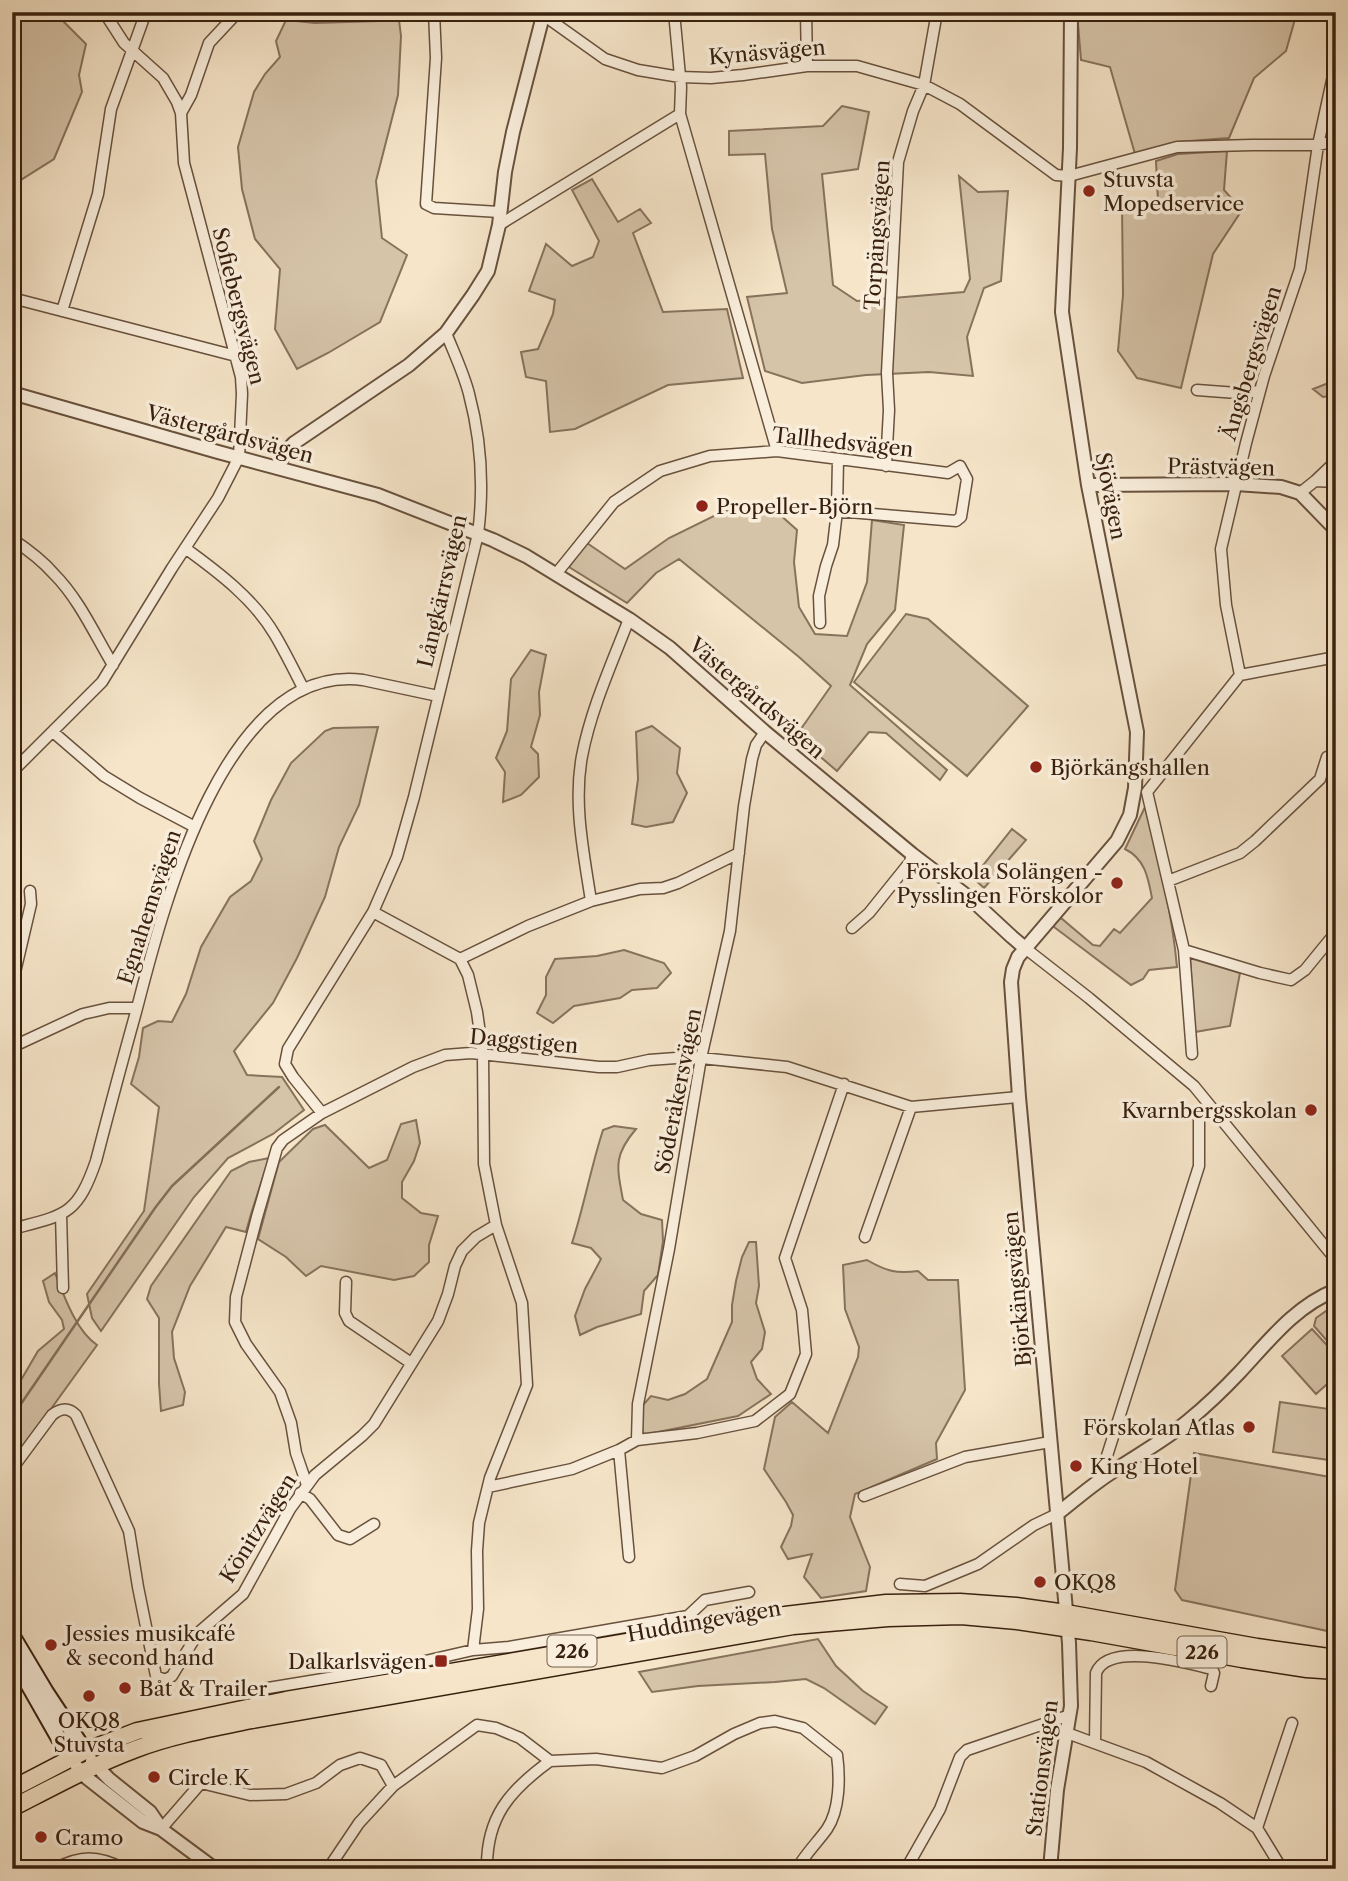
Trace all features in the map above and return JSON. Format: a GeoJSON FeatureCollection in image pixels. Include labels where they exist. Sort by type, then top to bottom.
{"type":"FeatureCollection","features":[{"type":"Feature","properties":{"kind":"main road","name":"Huddingevägen"},"geometry":{"type":"LineString","coordinates":[[12,1789],[77,1755],[137,1731],[286,1700],[785,1615],[886,1604],[960,1602],[1066,1612],[1256,1647],[1336,1658]]}},
{"type":"Feature","properties":{"kind":"main road","name":"Huddingevägen"},"geometry":{"type":"LineString","coordinates":[[12,1808],[89,1769],[139,1748],[196,1732],[793,1626],[888,1618],[961,1616],[1017,1621],[1307,1669],[1336,1671]]}},
{"type":"Feature","properties":{"kind":"main road"},"geometry":{"type":"LineString","coordinates":[[12,1635],[71,1731],[77,1755]]}},
{"type":"Feature","properties":{"kind":"main road"},"geometry":{"type":"LineString","coordinates":[[12,1656],[77,1755]]}},
{"type":"Feature","properties":{"kind":"street","name":"Sofiebergsvägen"},"geometry":{"type":"LineString","coordinates":[[12,772],[102,682],[218,498],[239,457],[241,377],[184,163],[181,113],[163,78],[124,43],[104,12]]}},
{"type":"Feature","properties":{"kind":"street"},"geometry":{"type":"LineString","coordinates":[[62,311],[97,194],[111,109],[146,12]]}},
{"type":"Feature","properties":{"kind":"street"},"geometry":{"type":"LineString","coordinates":[[181,113],[191,95],[209,43],[238,12]]}},
{"type":"Feature","properties":{"kind":"street"},"geometry":{"type":"LineString","coordinates":[[434,12],[436,58],[426,204],[434,208],[499,218],[680,114]]}},
{"type":"Feature","properties":{"kind":"street"},"geometry":{"type":"LineString","coordinates":[[674,12],[680,77],[680,114],[777,451]]}},
{"type":"Feature","properties":{"kind":"street"},"geometry":{"type":"LineString","coordinates":[[806,12],[807,66]]}},
{"type":"Feature","properties":{"kind":"street","name":"Torpängsvägen"},"geometry":{"type":"LineString","coordinates":[[886,466],[889,410],[887,373],[898,162],[913,111],[924,85],[937,12]]}},
{"type":"Feature","properties":{"kind":"street","name":"Sjövägen"},"geometry":{"type":"LineString","coordinates":[[1025,948],[1117,841],[1130,815],[1135,788],[1137,732],[1088,485],[1062,312],[1069,176],[1071,12]]}},
{"type":"Feature","properties":{"kind":"street"},"geometry":{"type":"LineString","coordinates":[[279,468],[283,454],[294,443],[409,365],[446,333],[488,271],[513,132],[542,13]]}},
{"type":"Feature","properties":{"kind":"street","name":"Kynäsvägen"},"geometry":{"type":"LineString","coordinates":[[542,13],[605,59],[638,70],[680,77],[711,78],[807,66],[857,66],[924,85],[960,104],[1056,175],[1069,176]]}},
{"type":"Feature","properties":{"kind":"street","name":"Ängsbergsvägen"},"geometry":{"type":"LineString","coordinates":[[1240,675],[1226,605],[1222,549],[1260,391],[1300,269],[1318,145],[1336,62]]}},
{"type":"Feature","properties":{"kind":"street"},"geometry":{"type":"LineString","coordinates":[[1069,176],[1177,148],[1318,145],[1336,141]]}},
{"type":"Feature","properties":{"kind":"street"},"geometry":{"type":"LineString","coordinates":[[12,298],[236,356]]}},
{"type":"Feature","properties":{"kind":"street","name":"Långkärrsvägen"},"geometry":{"type":"LineString","coordinates":[[322,1113],[285,1064],[288,1049],[373,912],[397,858],[478,534],[480,444],[468,392],[446,333]]}},
{"type":"Feature","properties":{"kind":"street"},"geometry":{"type":"LineString","coordinates":[[1197,390],[1237,393],[1260,391]]}},
{"type":"Feature","properties":{"kind":"street","name":"Västergårdsvägen"},"geometry":{"type":"LineString","coordinates":[[12,393],[378,495],[513,549],[629,619],[670,648],[765,732],[1194,1086],[1336,1260]]}},
{"type":"Feature","properties":{"kind":"street","name":"Tallhedsvägen"},"geometry":{"type":"LineString","coordinates":[[556,574],[614,502],[660,471],[710,456],[777,451],[948,473],[960,466],[967,479],[961,517],[956,521],[837,511]]}},
{"type":"Feature","properties":{"kind":"street"},"geometry":{"type":"LineString","coordinates":[[820,623],[819,596],[833,545],[837,511],[838,459]]}},
{"type":"Feature","properties":{"kind":"street"},"geometry":{"type":"LineString","coordinates":[[1300,493],[1336,461]]}},
{"type":"Feature","properties":{"kind":"street"},"geometry":{"type":"LineString","coordinates":[[1315,481],[1336,482]]}},
{"type":"Feature","properties":{"kind":"street","name":"Prästvägen"},"geometry":{"type":"LineString","coordinates":[[1088,485],[1236,484],[1281,487],[1300,493],[1336,530]]}},
{"type":"Feature","properties":{"kind":"street"},"geometry":{"type":"LineString","coordinates":[[12,539],[56,575],[113,666]]}},
{"type":"Feature","properties":{"kind":"street"},"geometry":{"type":"LineString","coordinates":[[185,548],[220,573],[244,596],[274,633],[303,688]]}},
{"type":"Feature","properties":{"kind":"street"},"geometry":{"type":"LineString","coordinates":[[590,901],[580,820],[582,758],[595,711],[629,619]]}},
{"type":"Feature","properties":{"kind":"street"},"geometry":{"type":"LineString","coordinates":[[1192,1054],[1184,950],[1147,792],[1240,675],[1336,657]]}},
{"type":"Feature","properties":{"kind":"street","name":"Egnahemsvägen"},"geometry":{"type":"LineString","coordinates":[[12,1229],[61,1214],[72,1207],[88,1185],[173,881],[195,827],[246,738],[286,699],[303,688],[331,681],[353,678],[438,696]]}},
{"type":"Feature","properties":{"kind":"street"},"geometry":{"type":"LineString","coordinates":[[53,732],[104,776],[139,799],[195,827]]}},
{"type":"Feature","properties":{"kind":"street","name":"Söderåkersvägen"},"geometry":{"type":"LineString","coordinates":[[637,1440],[638,1404],[669,1249],[701,1058],[730,931],[752,759],[756,745],[765,732]]}},
{"type":"Feature","properties":{"kind":"street"},"geometry":{"type":"LineString","coordinates":[[1168,881],[1240,853],[1320,779],[1327,757]]}},
{"type":"Feature","properties":{"kind":"street"},"geometry":{"type":"LineString","coordinates":[[460,959],[528,926],[590,901],[678,883],[739,853]]}},
{"type":"Feature","properties":{"kind":"street"},"geometry":{"type":"LineString","coordinates":[[852,928],[869,913],[910,862],[912,854]]}},
{"type":"Feature","properties":{"kind":"street"},"geometry":{"type":"LineString","coordinates":[[12,985],[31,904],[30,891]]}},
{"type":"Feature","properties":{"kind":"street"},"geometry":{"type":"LineString","coordinates":[[373,912],[460,959],[465,966],[483,1055],[484,1164],[496,1225],[522,1303],[527,1385],[488,1487],[479,1523],[478,1609],[473,1650]]}},
{"type":"Feature","properties":{"kind":"street"},"geometry":{"type":"LineString","coordinates":[[1184,950],[1260,973],[1291,979],[1305,970],[1336,933]]}},
{"type":"Feature","properties":{"kind":"street","name":"Björkängsvägen"},"geometry":{"type":"LineString","coordinates":[[1025,948],[1013,969],[1011,982],[1019,1097],[1069,1629]]}},
{"type":"Feature","properties":{"kind":"street"},"geometry":{"type":"LineString","coordinates":[[12,1045],[83,1014],[109,1008],[137,1008]]}},
{"type":"Feature","properties":{"kind":"street","name":"Daggstigen"},"geometry":{"type":"LineString","coordinates":[[304,1489],[290,1423],[280,1392],[246,1344],[235,1322],[236,1297],[277,1148],[283,1140],[322,1113],[413,1066],[445,1055],[471,1054],[599,1067],[618,1067],[649,1060],[701,1058],[795,1068],[911,1107],[1019,1097]]}},
{"type":"Feature","properties":{"kind":"street"},"geometry":{"type":"LineString","coordinates":[[488,1487],[572,1469],[637,1440],[697,1433],[755,1421],[790,1394],[806,1354],[802,1310],[785,1258],[844,1084]]}},
{"type":"Feature","properties":{"kind":"street"},"geometry":{"type":"LineString","coordinates":[[865,1237],[911,1107]]}},
{"type":"Feature","properties":{"kind":"street"},"geometry":{"type":"LineString","coordinates":[[1099,1481],[1199,1166],[1199,1118]]}},
{"type":"Feature","properties":{"kind":"street"},"geometry":{"type":"LineString","coordinates":[[61,1214],[63,1288]]}},
{"type":"Feature","properties":{"kind":"street","name":"Könitzvägen"},"geometry":{"type":"LineString","coordinates":[[12,1469],[52,1415],[65,1409],[76,1415],[129,1531],[156,1676],[165,1680],[172,1676],[198,1633],[243,1594],[290,1508],[315,1475],[374,1424],[438,1321],[462,1251],[476,1237],[496,1225]]}},
{"type":"Feature","properties":{"kind":"street"},"geometry":{"type":"LineString","coordinates":[[346,1282],[345,1313],[349,1321],[411,1363]]}},
{"type":"Feature","properties":{"kind":"street"},"geometry":{"type":"LineString","coordinates":[[900,1584],[925,1586],[963,1571],[978,1564],[1034,1525],[1057,1514],[1099,1481],[1185,1423],[1237,1375],[1299,1311],[1317,1298],[1336,1290]]}},
{"type":"Feature","properties":{"kind":"street"},"geometry":{"type":"LineString","coordinates":[[864,1496],[965,1457],[1050,1442]]}},
{"type":"Feature","properties":{"kind":"street"},"geometry":{"type":"LineString","coordinates":[[619,1450],[629,1557]]}},
{"type":"Feature","properties":{"kind":"street"},"geometry":{"type":"LineString","coordinates":[[304,1489],[338,1535],[349,1539],[374,1524]]}},
{"type":"Feature","properties":{"kind":"street","name":"Huddingevägen"},"geometry":{"type":"LineString","coordinates":[[262,1689],[408,1665],[473,1650],[509,1647],[688,1616],[705,1600],[749,1592]]}},
{"type":"Feature","properties":{"kind":"street","name":"Stationsvägen"},"geometry":{"type":"LineString","coordinates":[[1050,1869],[1057,1790],[1071,1706],[1069,1629]]}},
{"type":"Feature","properties":{"kind":"street"},"geometry":{"type":"LineString","coordinates":[[1095,1743],[1096,1673],[1104,1662],[1117,1658],[1151,1657],[1212,1669],[1214,1673],[1211,1686]]}},
{"type":"Feature","properties":{"kind":"street"},"geometry":{"type":"LineString","coordinates":[[906,1869],[940,1809],[960,1757],[967,1750],[1070,1715]]}},
{"type":"Feature","properties":{"kind":"street"},"geometry":{"type":"LineString","coordinates":[[487,1869],[487,1852],[497,1815],[519,1786],[550,1761],[596,1759],[662,1768],[695,1756],[760,1723],[775,1721],[803,1728],[837,1755],[837,1799],[828,1827],[797,1869]]}},
{"type":"Feature","properties":{"kind":"street"},"geometry":{"type":"LineString","coordinates":[[1257,1828],[1292,1723]]}},
{"type":"Feature","properties":{"kind":"street"},"geometry":{"type":"LineString","coordinates":[[328,1869],[359,1823],[393,1786],[477,1725],[496,1728],[520,1738],[550,1761]]}},
{"type":"Feature","properties":{"kind":"street"},"geometry":{"type":"LineString","coordinates":[[1067,1733],[1146,1762],[1220,1803],[1257,1828],[1282,1869]]}},
{"type":"Feature","properties":{"kind":"street"},"geometry":{"type":"LineString","coordinates":[[77,1755],[142,1822],[161,1829],[215,1869]]}},
{"type":"Feature","properties":{"kind":"street"},"geometry":{"type":"LineString","coordinates":[[161,1829],[201,1783],[250,1795],[286,1794],[316,1783],[340,1765],[360,1758],[381,1765],[393,1786]]}},
{"type":"Feature","properties":{"kind":"street"},"geometry":{"type":"LineString","coordinates":[[54,1869],[71,1860],[88,1858],[125,1869]]}},
{"type":"Feature","properties":{"kind":"shaded area"},"geometry":{"type":"Polygon","coordinates":[[[12,12],[29,12],[37,20],[63,21],[86,44],[79,75],[82,92],[54,159],[19,181],[12,178],[12,12]]]}},
{"type":"Feature","properties":{"kind":"shaded area"},"geometry":{"type":"Polygon","coordinates":[[[379,12],[398,12],[401,36],[398,95],[376,181],[382,238],[407,255],[380,322],[297,369],[275,329],[280,269],[255,239],[242,189],[238,147],[254,92],[280,57],[276,41],[286,20],[315,23],[379,21],[379,12]]]}},
{"type":"Feature","properties":{"kind":"shaded area"},"geometry":{"type":"Polygon","coordinates":[[[1077,12],[1297,12],[1286,51],[1254,78],[1229,138],[1177,142],[1135,154],[1110,67],[1081,60],[1077,12]]]}},
{"type":"Feature","properties":{"kind":"shaded area"},"geometry":{"type":"Polygon","coordinates":[[[842,106],[869,112],[858,169],[822,174],[833,285],[857,301],[964,292],[970,279],[959,176],[978,192],[1008,191],[1001,281],[984,288],[967,337],[973,376],[929,372],[866,375],[802,383],[765,371],[747,297],[787,293],[772,229],[765,154],[729,155],[729,131],[823,126],[842,106]]]}},
{"type":"Feature","properties":{"kind":"shaded area"},"geometry":{"type":"Polygon","coordinates":[[[1227,151],[1224,190],[1242,210],[1213,254],[1181,388],[1137,378],[1118,351],[1123,295],[1122,205],[1158,201],[1156,161],[1178,154],[1227,151]]]}},
{"type":"Feature","properties":{"kind":"shaded area"},"geometry":{"type":"Polygon","coordinates":[[[592,179],[618,222],[640,209],[651,223],[633,233],[663,312],[727,309],[743,378],[668,385],[575,429],[550,432],[546,381],[526,377],[521,352],[538,349],[553,314],[555,300],[529,291],[546,244],[572,266],[593,257],[599,241],[572,190],[592,179]]]}},
{"type":"Feature","properties":{"kind":"shaded area"},"geometry":{"type":"Polygon","coordinates":[[[1336,380],[1336,395],[1323,397],[1313,389],[1336,380]]]}},
{"type":"Feature","properties":{"kind":"shaded area"},"geometry":{"type":"Polygon","coordinates":[[[724,511],[778,513],[797,530],[794,562],[799,607],[815,634],[847,636],[867,582],[872,520],[904,525],[895,610],[867,644],[850,685],[947,770],[940,780],[886,733],[869,732],[837,771],[796,736],[831,686],[679,559],[656,573],[627,603],[569,567],[587,543],[625,569],[669,538],[724,511]]]}},
{"type":"Feature","properties":{"kind":"shaded area"},"geometry":{"type":"Polygon","coordinates":[[[906,614],[928,619],[1028,706],[967,776],[854,682],[906,614]]]}},
{"type":"Feature","properties":{"kind":"shaded area"},"geometry":{"type":"Polygon","coordinates":[[[531,650],[546,655],[539,692],[540,715],[531,747],[538,754],[539,777],[521,795],[503,802],[505,772],[496,758],[507,731],[511,679],[531,650]]]}},
{"type":"Feature","properties":{"kind":"shaded area"},"geometry":{"type":"Polygon","coordinates":[[[652,726],[680,748],[677,773],[687,793],[673,822],[646,827],[632,824],[638,779],[636,732],[652,726]]]}},
{"type":"Feature","properties":{"kind":"shaded area"},"geometry":{"type":"Polygon","coordinates":[[[378,727],[359,805],[339,847],[325,897],[273,1003],[234,1051],[247,1075],[282,1077],[304,1110],[273,1134],[228,1158],[194,1197],[101,1331],[92,1318],[87,1294],[144,1211],[159,1107],[131,1084],[139,1057],[143,1028],[158,1021],[172,1022],[186,994],[201,947],[230,897],[251,881],[262,859],[254,841],[271,800],[291,763],[325,731],[333,728],[378,727]]]}},
{"type":"Feature","properties":{"kind":"shaded area"},"geometry":{"type":"Polygon","coordinates":[[[1145,807],[1168,906],[1177,967],[1149,970],[1143,979],[1131,985],[1050,924],[1061,918],[1093,945],[1100,946],[1114,929],[1120,933],[1152,898],[1141,863],[1125,849],[1145,807]]]}},
{"type":"Feature","properties":{"kind":"shaded area"},"geometry":{"type":"Polygon","coordinates":[[[1012,829],[1026,840],[984,888],[973,878],[1012,829]]]}},
{"type":"Feature","properties":{"kind":"shaded area"},"geometry":{"type":"Polygon","coordinates":[[[624,950],[664,963],[671,973],[657,988],[632,990],[620,998],[574,1006],[553,1023],[537,1013],[546,995],[546,977],[555,959],[597,956],[624,950]]]}},
{"type":"Feature","properties":{"kind":"shaded area"},"geometry":{"type":"Polygon","coordinates":[[[1190,958],[1240,973],[1230,1026],[1195,1032],[1190,958]]]}},
{"type":"Feature","properties":{"kind":"shaded area"},"geometry":{"type":"Polygon","coordinates":[[[416,1120],[420,1143],[402,1182],[402,1198],[421,1213],[438,1216],[429,1245],[429,1262],[414,1276],[394,1280],[321,1266],[306,1276],[286,1257],[258,1239],[279,1162],[313,1129],[325,1125],[369,1168],[387,1160],[401,1124],[416,1120]]]}},
{"type":"Feature","properties":{"kind":"shaded area"},"geometry":{"type":"Polygon","coordinates":[[[614,1126],[636,1129],[620,1155],[619,1179],[623,1200],[641,1214],[662,1220],[663,1241],[658,1275],[644,1291],[641,1314],[580,1335],[575,1316],[585,1289],[601,1259],[591,1248],[572,1243],[603,1130],[614,1126]]]}},
{"type":"Feature","properties":{"kind":"shaded area"},"geometry":{"type":"Polygon","coordinates":[[[269,1158],[246,1232],[226,1227],[190,1286],[172,1332],[174,1358],[185,1392],[183,1405],[161,1411],[159,1318],[147,1299],[151,1286],[231,1171],[249,1162],[269,1158]]]}},
{"type":"Feature","properties":{"kind":"shaded area"},"geometry":{"type":"Polygon","coordinates":[[[749,1242],[756,1242],[759,1286],[756,1303],[765,1332],[762,1349],[751,1362],[757,1379],[771,1394],[738,1416],[643,1435],[643,1405],[651,1396],[668,1400],[685,1394],[707,1379],[732,1322],[736,1281],[749,1242]]]}},
{"type":"Feature","properties":{"kind":"shaded area"},"geometry":{"type":"Polygon","coordinates":[[[867,1260],[891,1271],[918,1271],[928,1280],[958,1280],[965,1390],[936,1443],[937,1459],[855,1494],[850,1517],[870,1567],[866,1591],[821,1598],[804,1577],[812,1554],[788,1559],[781,1547],[793,1515],[764,1469],[775,1417],[792,1402],[828,1433],[858,1357],[859,1347],[845,1309],[843,1265],[867,1260]]]}},
{"type":"Feature","properties":{"kind":"shaded area"},"geometry":{"type":"Polygon","coordinates":[[[55,1273],[77,1322],[97,1345],[12,1463],[12,1393],[38,1351],[64,1329],[62,1320],[49,1302],[43,1281],[55,1273]]]}},
{"type":"Feature","properties":{"kind":"shaded area"},"geometry":{"type":"Polygon","coordinates":[[[1336,1309],[1336,1351],[1314,1326],[1316,1318],[1326,1311],[1336,1309]]]}},
{"type":"Feature","properties":{"kind":"shaded area"},"geometry":{"type":"Polygon","coordinates":[[[1312,1329],[1336,1355],[1336,1376],[1316,1394],[1282,1356],[1312,1329]]]}},
{"type":"Feature","properties":{"kind":"shaded area"},"geometry":{"type":"Polygon","coordinates":[[[1280,1402],[1336,1410],[1336,1461],[1273,1452],[1280,1402]]]}},
{"type":"Feature","properties":{"kind":"shaded area"},"geometry":{"type":"Polygon","coordinates":[[[1194,1453],[1336,1478],[1336,1618],[1332,1632],[1182,1600],[1175,1590],[1194,1453]]]}},
{"type":"Feature","properties":{"kind":"shaded area"},"geometry":{"type":"Polygon","coordinates":[[[818,1639],[836,1666],[863,1691],[887,1707],[875,1724],[824,1688],[806,1679],[698,1686],[652,1692],[639,1672],[818,1639]]]}},
{"type":"Feature","properties":{"kind":"waterway"},"geometry":{"type":"LineString","coordinates":[[12,1417],[172,1186],[279,1087]]}},
{"type":"Feature","properties":{"kind":"place","name":"Stuvsta Mopedservice"},"geometry":{"type":"Point","coordinates":[1089,191]}},
{"type":"Feature","properties":{"kind":"place","name":"Propeller-Björn"},"geometry":{"type":"Point","coordinates":[702,506]}},
{"type":"Feature","properties":{"kind":"place","name":"Björkängshallen"},"geometry":{"type":"Point","coordinates":[1036,767]}},
{"type":"Feature","properties":{"kind":"place","name":"Förskola Solängen - Pysslingen Förskolor"},"geometry":{"type":"Point","coordinates":[1117,883]}},
{"type":"Feature","properties":{"kind":"place","name":"Kvarnbergsskolan"},"geometry":{"type":"Point","coordinates":[1311,1110]}},
{"type":"Feature","properties":{"kind":"place","name":"Förskolan Atlas"},"geometry":{"type":"Point","coordinates":[1249,1427]}},
{"type":"Feature","properties":{"kind":"place","name":"King Hotel"},"geometry":{"type":"Point","coordinates":[1076,1466]}},
{"type":"Feature","properties":{"kind":"place","name":"OKQ8"},"geometry":{"type":"Point","coordinates":[1040,1582]}},
{"type":"Feature","properties":{"kind":"place","name":"Jessies musikcafé & second hand"},"geometry":{"type":"Point","coordinates":[51,1645]}},
{"type":"Feature","properties":{"kind":"place","name":"Dalkarlsvägen"},"geometry":{"type":"Point","coordinates":[441,1661]}},
{"type":"Feature","properties":{"kind":"place","name":"Båt & Trailer"},"geometry":{"type":"Point","coordinates":[125,1688]}},
{"type":"Feature","properties":{"kind":"place","name":"OKQ8 Stuvsta"},"geometry":{"type":"Point","coordinates":[89,1696]}},
{"type":"Feature","properties":{"kind":"place","name":"Circle K"},"geometry":{"type":"Point","coordinates":[154,1777]}},
{"type":"Feature","properties":{"kind":"place","name":"Cramo"},"geometry":{"type":"Point","coordinates":[41,1837]}}]}
